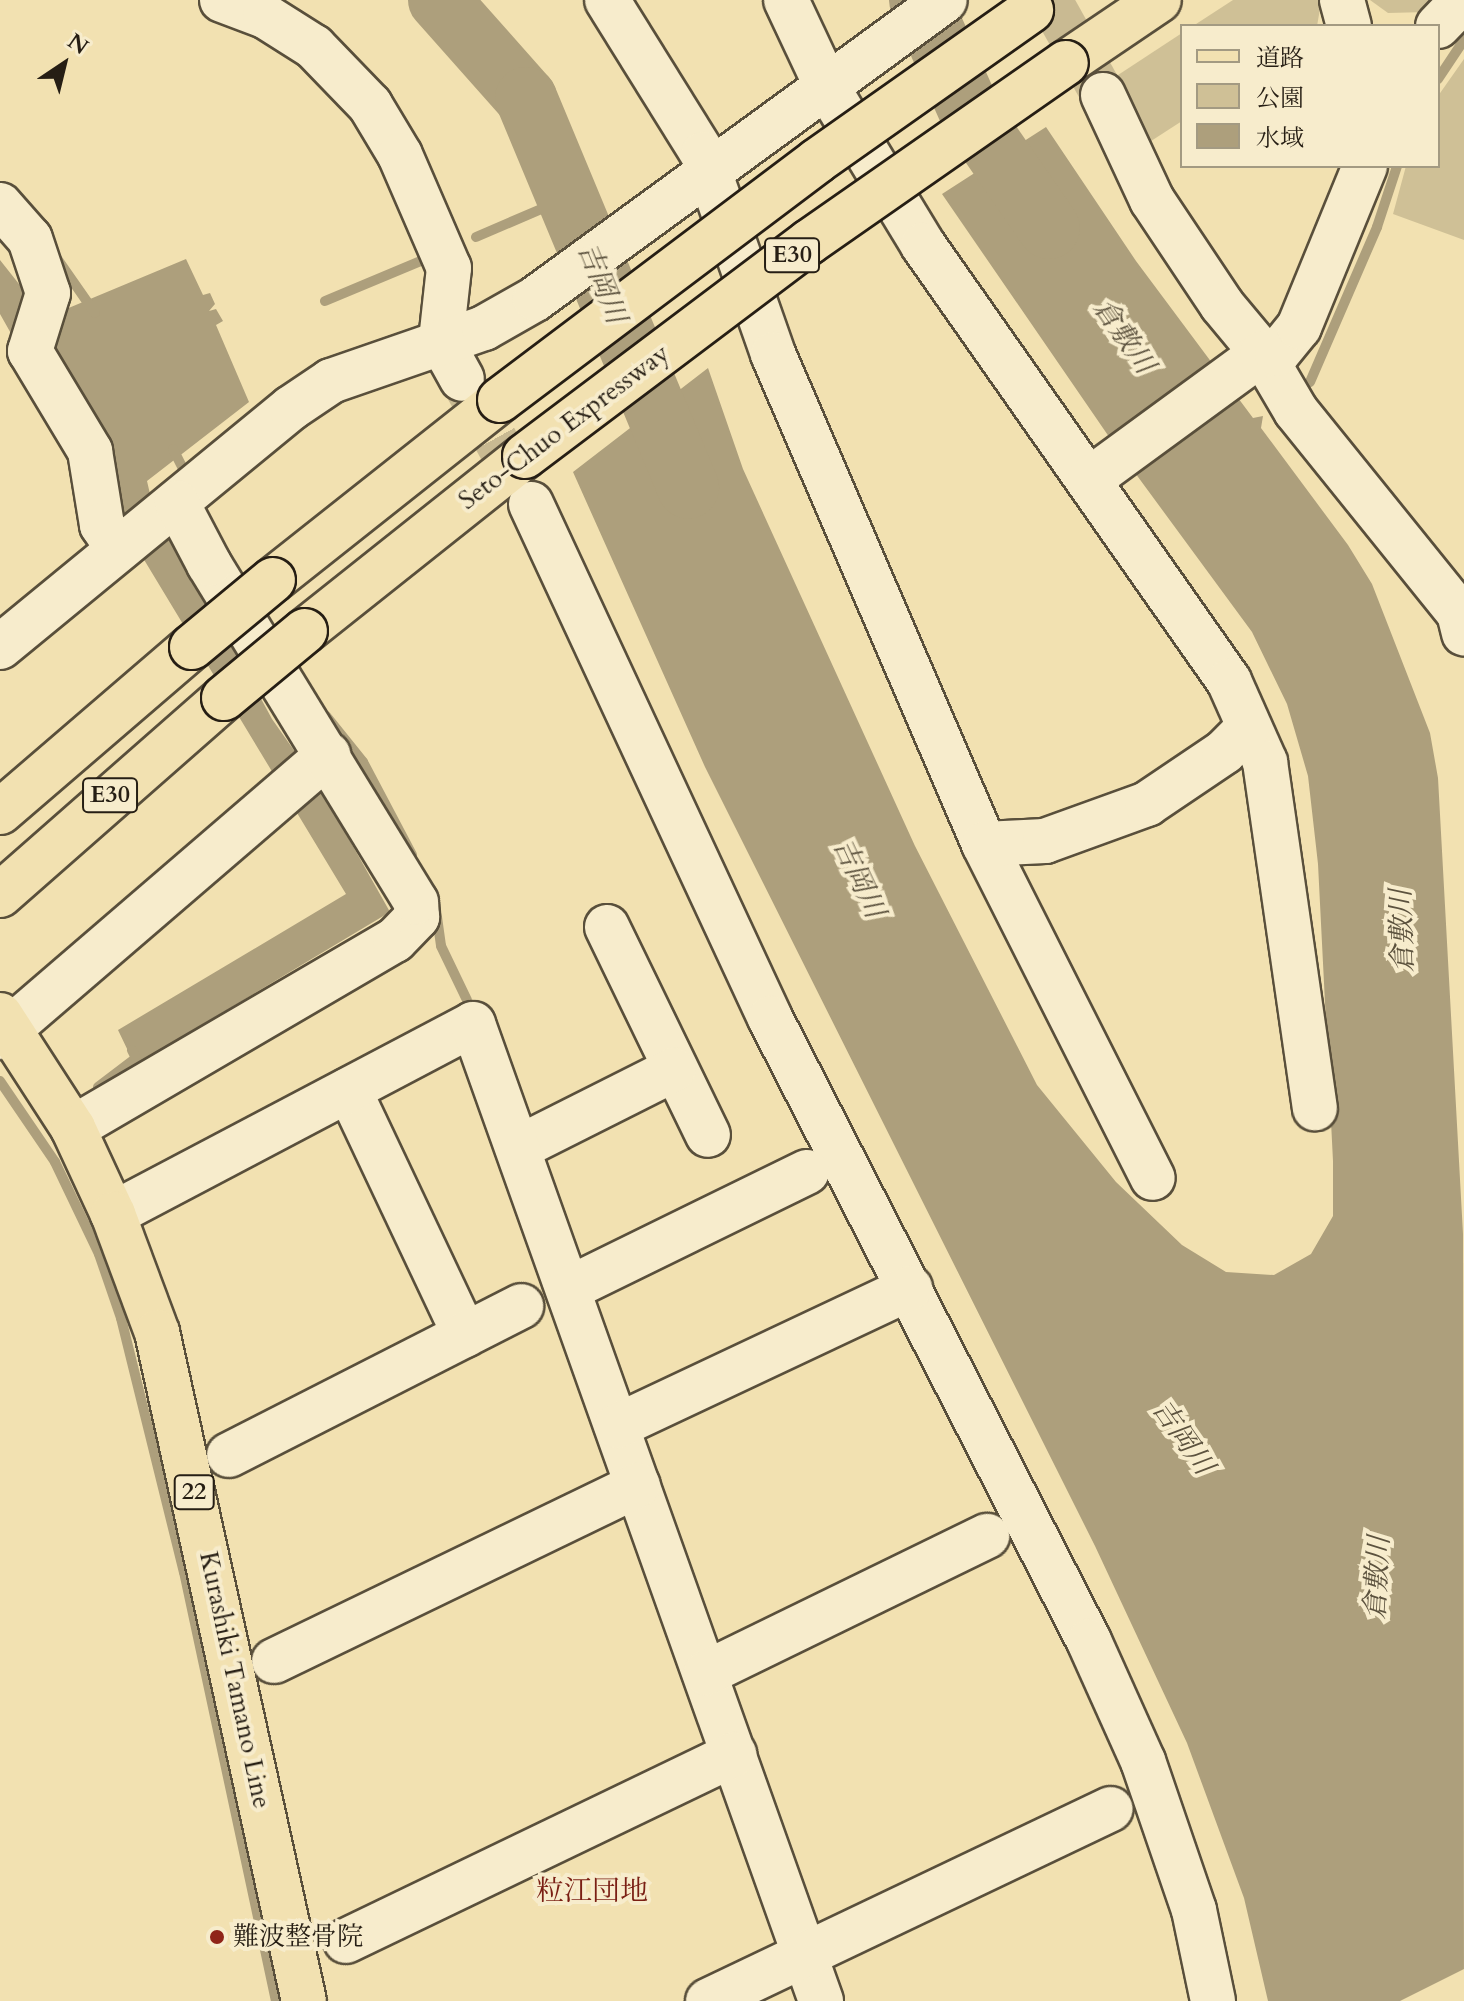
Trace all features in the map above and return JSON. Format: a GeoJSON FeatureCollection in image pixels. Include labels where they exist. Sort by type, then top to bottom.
{"type":"FeatureCollection","features":[{"type":"Feature","properties":{"kind":"main road","name":"Seto-Chuo Expressway"},"geometry":{"type":"LineString","coordinates":[[0,895],[224,698],[525,456],[809,242],[1159,0]]}},
{"type":"Feature","properties":{"kind":"main road","name":"E30"},"geometry":{"type":"LineString","coordinates":[[0,812],[273,580],[500,400],[805,170],[1039,5]]}},
{"type":"Feature","properties":{"kind":"main road","name":"Kurashiki Tamano Line"},"geometry":{"type":"LineString","coordinates":[[4,1027],[73,1128],[113,1214],[147,1303],[172,1389],[304,2001]]}},
{"type":"Feature","properties":{"kind":"street"},"geometry":{"type":"LineString","coordinates":[[222,0],[265,16],[314,47],[370,105],[400,155],[449,268],[441,341],[462,379]]}},
{"type":"Feature","properties":{"kind":"street"},"geometry":{"type":"LineString","coordinates":[[607,0],[674,101],[697,178],[984,844],[1153,1178]]}},
{"type":"Feature","properties":{"kind":"street"},"geometry":{"type":"LineString","coordinates":[[786,0],[923,245],[1094,475],[1229,681],[1247,729],[1265,762],[1315,1108]]}},
{"type":"Feature","properties":{"kind":"street"},"geometry":{"type":"LineString","coordinates":[[0,647],[134,528],[291,408],[331,381],[484,328],[535,299],[945,0]]}},
{"type":"Feature","properties":{"kind":"street"},"geometry":{"type":"LineString","coordinates":[[1342,0],[1348,24]]}},
{"type":"Feature","properties":{"kind":"street"},"geometry":{"type":"LineString","coordinates":[[1440,24],[1463,0]]}},
{"type":"Feature","properties":{"kind":"street"},"geometry":{"type":"LineString","coordinates":[[1103,95],[1152,200],[1257,357],[1296,411],[1462,618]]}},
{"type":"Feature","properties":{"kind":"street"},"geometry":{"type":"LineString","coordinates":[[1094,475],[1257,357],[1277,354],[1299,327],[1364,168]]}},
{"type":"Feature","properties":{"kind":"street"},"geometry":{"type":"LineString","coordinates":[[0,205],[30,239],[48,293],[30,351],[134,528],[209,564],[307,773],[416,902],[417,917],[409,931],[73,1128]]}},
{"type":"Feature","properties":{"kind":"street"},"geometry":{"type":"LineString","coordinates":[[531,504],[770,1018],[1030,1520],[1143,1761],[1194,1910],[1213,2001]]}},
{"type":"Feature","properties":{"kind":"street"},"geometry":{"type":"LineString","coordinates":[[984,844],[1045,841],[1147,804],[1224,752],[1247,729]]}},
{"type":"Feature","properties":{"kind":"street"},"geometry":{"type":"LineString","coordinates":[[4,1027],[307,773]]}},
{"type":"Feature","properties":{"kind":"street"},"geometry":{"type":"LineString","coordinates":[[607,927],[673,1070],[708,1135]]}},
{"type":"Feature","properties":{"kind":"street"},"geometry":{"type":"LineString","coordinates":[[113,1214],[473,1024],[821,2001]]}},
{"type":"Feature","properties":{"kind":"street"},"geometry":{"type":"LineString","coordinates":[[518,1148],[673,1070]]}},
{"type":"Feature","properties":{"kind":"street"},"geometry":{"type":"LineString","coordinates":[[349,1090],[465,1335]]}},
{"type":"Feature","properties":{"kind":"street"},"geometry":{"type":"LineString","coordinates":[[568,1289],[807,1172]]}},
{"type":"Feature","properties":{"kind":"street"},"geometry":{"type":"LineString","coordinates":[[617,1426],[910,1288]]}},
{"type":"Feature","properties":{"kind":"street"},"geometry":{"type":"LineString","coordinates":[[229,1455],[521,1306]]}},
{"type":"Feature","properties":{"kind":"street"},"geometry":{"type":"LineString","coordinates":[[274,1661],[638,1485]]}},
{"type":"Feature","properties":{"kind":"street"},"geometry":{"type":"LineString","coordinates":[[706,1673],[987,1536]]}},
{"type":"Feature","properties":{"kind":"street"},"geometry":{"type":"LineString","coordinates":[[346,1941],[734,1754]]}},
{"type":"Feature","properties":{"kind":"street"},"geometry":{"type":"LineString","coordinates":[[708,2001],[1111,1809]]}},
{"type":"Feature","properties":{"kind":"green space"},"geometry":{"type":"Polygon","coordinates":[[[1233,0],[1320,0],[1321,3],[1317,24],[1196,24],[1233,0]]]}},
{"type":"Feature","properties":{"kind":"green space"},"geometry":{"type":"Polygon","coordinates":[[[1370,0],[1442,0],[1427,12],[1388,13],[1370,0]]]}},
{"type":"Feature","properties":{"kind":"green space"},"geometry":{"type":"Polygon","coordinates":[[[1180,34],[1180,122],[1148,143],[1115,77],[1180,34]]]}},
{"type":"Feature","properties":{"kind":"green space"},"geometry":{"type":"Polygon","coordinates":[[[1464,59],[1464,240],[1393,214],[1405,168],[1440,168],[1440,93],[1464,59]]]}},
{"type":"Feature","properties":{"kind":"water"},"geometry":{"type":"Polygon","coordinates":[[[1046,127],[1136,261],[1253,418],[1263,416],[1261,428],[1348,545],[1372,584],[1430,733],[1438,778],[1463,1234],[1464,2001],[1268,2001],[1244,1898],[1187,1743],[1095,1546],[705,767],[573,472],[708,368],[743,469],[915,846],[1037,1085],[1116,1182],[1182,1245],[1226,1272],[1274,1275],[1311,1254],[1333,1216],[1333,1161],[1318,864],[1308,776],[1287,704],[1252,632],[1116,447],[942,194],[1046,127]]]}},
{"type":"Feature","properties":{"kind":"water"},"geometry":{"type":"Polygon","coordinates":[[[186,259],[203,295],[210,293],[215,304],[209,311],[216,309],[223,321],[216,325],[249,402],[147,481],[150,494],[272,719],[319,786],[390,912],[140,1062],[130,1055],[118,1030],[346,894],[143,558],[125,515],[110,509],[0,314],[0,260],[34,303],[59,312],[186,259]]]}},
{"type":"Feature","properties":{"kind":"pier"},"geometry":{"type":"Polygon","coordinates":[[[1464,1969],[1464,2001],[1400,2001],[1464,1969]]]}},
{"type":"Feature","properties":{"kind":"waterway","name":"吉岡川"},"geometry":{"type":"LineString","coordinates":[[439,0],[526,98],[688,488]]}},
{"type":"Feature","properties":{"kind":"waterway","name":"倉敷川"},"geometry":{"type":"LineString","coordinates":[[920,0],[972,117],[1049,228]]}},
{"type":"Feature","properties":{"kind":"waterway"},"geometry":{"type":"LineString","coordinates":[[1440,76],[1464,40]]}},
{"type":"Feature","properties":{"kind":"waterway"},"geometry":{"type":"LineString","coordinates":[[1310,382],[1377,227],[1396,168]]}},
{"type":"Feature","properties":{"kind":"waterway"},"geometry":{"type":"LineString","coordinates":[[476,237],[567,198]]}},
{"type":"Feature","properties":{"kind":"waterway"},"geometry":{"type":"LineString","coordinates":[[56,257],[95,313]]}},
{"type":"Feature","properties":{"kind":"waterway"},"geometry":{"type":"LineString","coordinates":[[325,301],[423,260]]}},
{"type":"Feature","properties":{"kind":"waterway"},"geometry":{"type":"LineString","coordinates":[[173,449],[185,473]]}},
{"type":"Feature","properties":{"kind":"waterway"},"geometry":{"type":"LineString","coordinates":[[326,716],[363,762],[412,855]]}},
{"type":"Feature","properties":{"kind":"waterway"},"geometry":{"type":"LineString","coordinates":[[436,910],[441,946],[467,1000]]}},
{"type":"Feature","properties":{"kind":"waterway"},"geometry":{"type":"LineString","coordinates":[[98,1087],[136,1058],[132,1050]]}},
{"type":"Feature","properties":{"kind":"waterway"},"geometry":{"type":"LineString","coordinates":[[0,1081],[55,1162],[99,1254],[121,1318],[184,1572],[276,2001]]}},
{"type":"Feature","properties":{"kind":"tunnel"},"geometry":{"type":"LineString","coordinates":[[1050,0],[1103,95]]}},
{"type":"Feature","properties":{"kind":"tunnel"},"geometry":{"type":"LineString","coordinates":[[463,381],[529,500]]}},
{"type":"Feature","properties":{"kind":"place","name":"難波整骨院"},"geometry":{"type":"Point","coordinates":[217,1937]}},
{"type":"Feature","properties":{"kind":"district","name":"粒江団地"},"geometry":{"type":"Point","coordinates":[592,1891]}}]}
